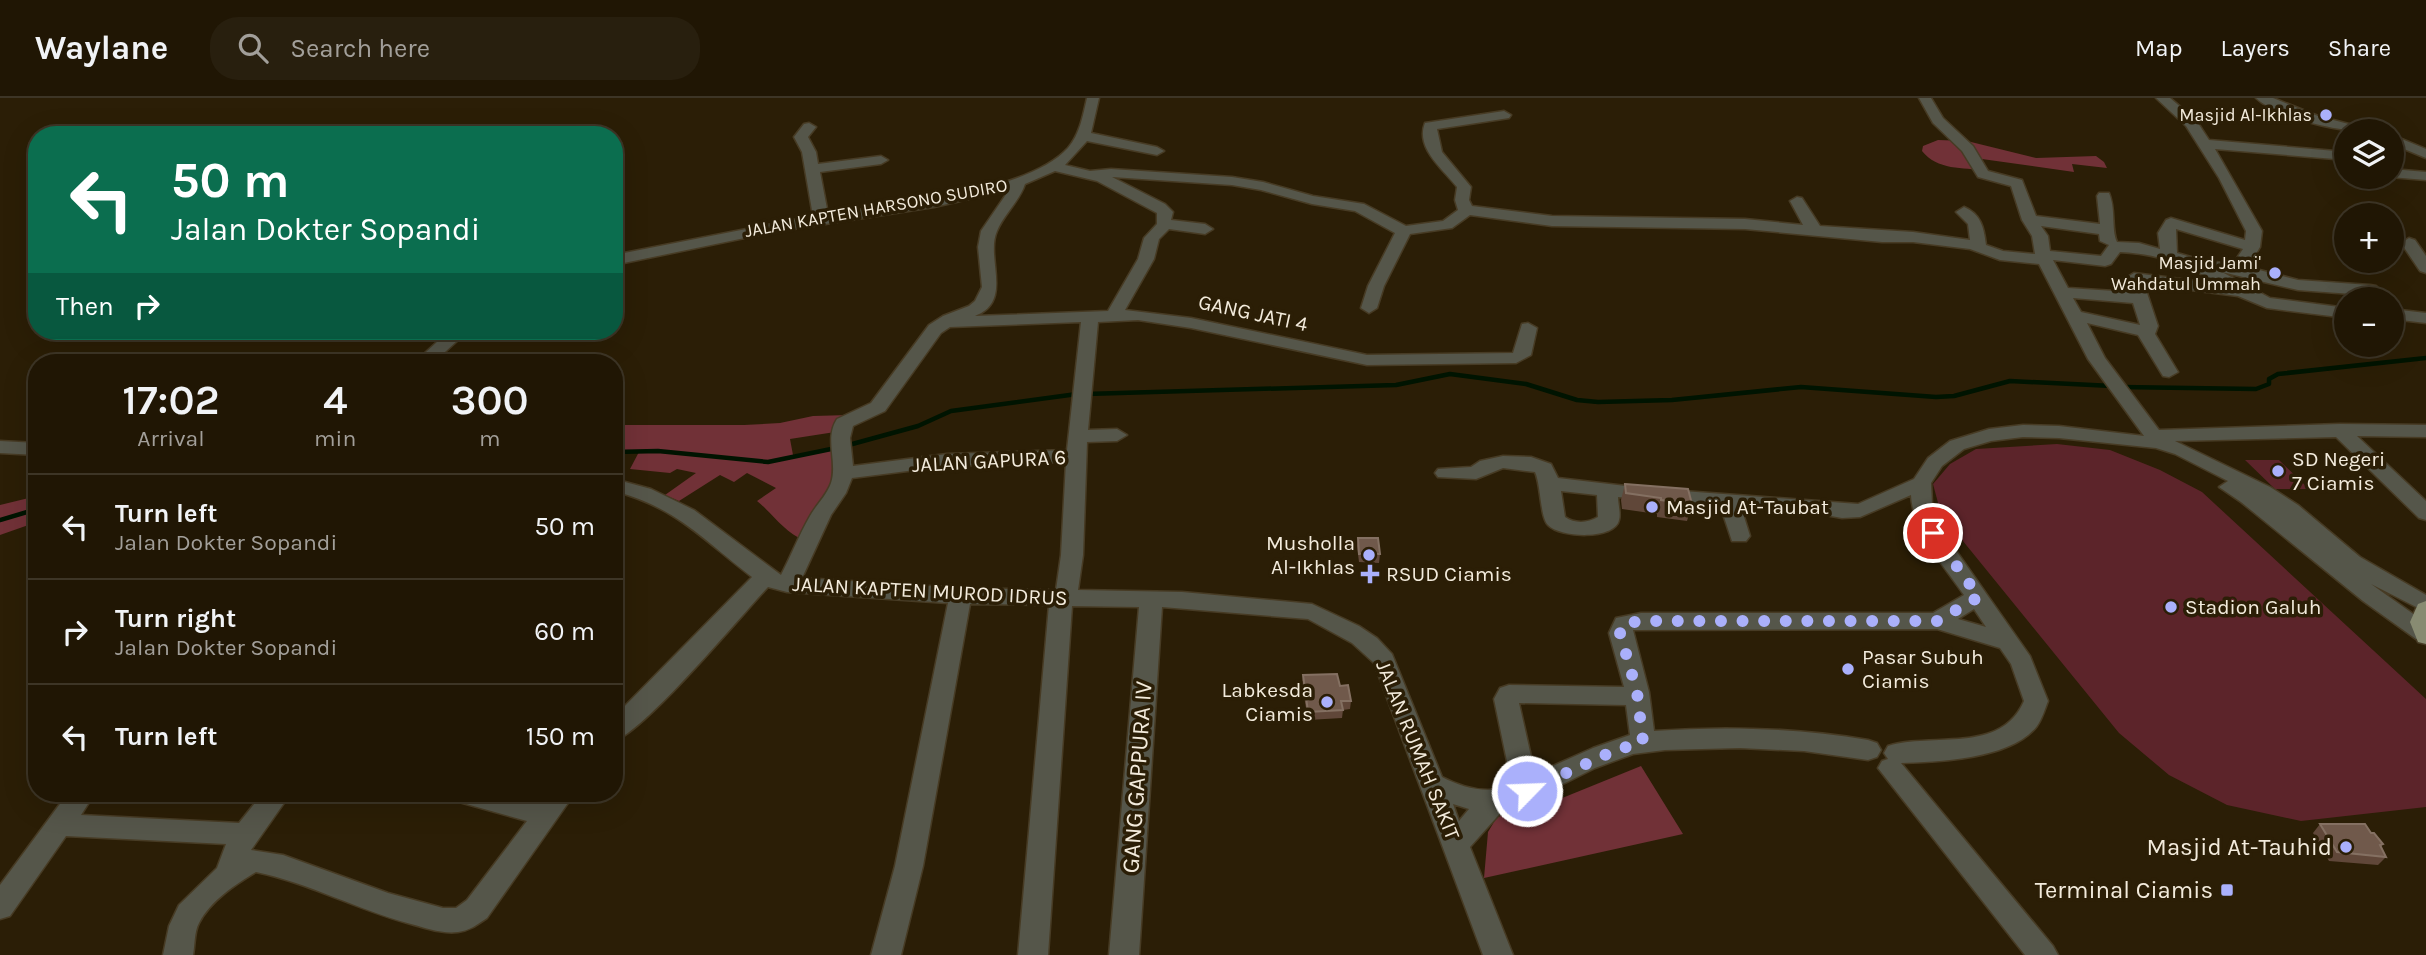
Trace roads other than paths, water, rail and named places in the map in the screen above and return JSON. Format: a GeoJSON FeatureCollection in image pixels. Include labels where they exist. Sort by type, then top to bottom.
{"type":"FeatureCollection","features":[{"type":"Feature","properties":{"kind":"main road"},"geometry":{"type":"LineString","coordinates":[[2425,634],[2421,622],[2426,607]]}},
{"type":"Feature","properties":{"kind":"street"},"geometry":{"type":"LineString","coordinates":[[1093,98],[1084,136],[1157,150]]}},
{"type":"Feature","properties":{"kind":"street"},"geometry":{"type":"LineString","coordinates":[[1466,210],[1462,200],[1464,187],[1429,142],[1429,127],[1504,115],[1490,98]]}},
{"type":"Feature","properties":{"kind":"street"},"geometry":{"type":"LineString","coordinates":[[1925,98],[1938,120],[1968,149],[1983,174],[2017,183],[2030,220],[2040,236],[2041,252],[2061,292],[2077,316],[2109,377],[2156,439],[2204,459],[2255,494],[2371,596],[2425,634]]}},
{"type":"Feature","properties":{"kind":"street"},"geometry":{"type":"LineString","coordinates":[[2162,98],[2191,123],[2255,231],[2252,247],[2238,270]]}},
{"type":"Feature","properties":{"kind":"street"},"geometry":{"type":"LineString","coordinates":[[2245,98],[2264,99],[2334,124]]}},
{"type":"Feature","properties":{"kind":"street"},"geometry":{"type":"LineString","coordinates":[[809,127],[801,135],[809,152],[821,219]]}},
{"type":"Feature","properties":{"kind":"street","name":"JALAN KAPTEN HARSONO SUDIRO"},"geometry":{"type":"LineString","coordinates":[[623,258],[821,219],[936,201],[1019,181],[1053,166],[1077,146],[1084,136]]}},
{"type":"Feature","properties":{"kind":"street"},"geometry":{"type":"LineString","coordinates":[[2204,144],[2334,155]]}},
{"type":"Feature","properties":{"kind":"street"},"geometry":{"type":"LineString","coordinates":[[2404,144],[2426,154]]}},
{"type":"Feature","properties":{"kind":"street"},"geometry":{"type":"LineString","coordinates":[[2404,159],[2426,160]]}},
{"type":"Feature","properties":{"kind":"street"},"geometry":{"type":"LineString","coordinates":[[811,169],[880,160]]}},
{"type":"Feature","properties":{"kind":"street"},"geometry":{"type":"LineString","coordinates":[[1053,166],[1106,179],[1164,209],[1165,224],[1152,238],[1146,259],[1114,315]]}},
{"type":"Feature","properties":{"kind":"street"},"geometry":{"type":"LineString","coordinates":[[1091,175],[1111,173],[1242,182],[1312,200],[1359,207],[1404,231],[1450,224],[1458,220],[1466,210]]}},
{"type":"Feature","properties":{"kind":"street"},"geometry":{"type":"LineString","coordinates":[[2404,174],[2426,176]]}},
{"type":"Feature","properties":{"kind":"street"},"geometry":{"type":"LineString","coordinates":[[787,585],[819,517],[833,502],[842,456],[840,432],[845,421],[878,407],[921,345],[945,322],[969,313],[982,303],[990,280],[986,247],[990,226],[1013,198],[1019,181]]}},
{"type":"Feature","properties":{"kind":"street"},"geometry":{"type":"LineString","coordinates":[[2104,196],[2106,238],[2111,254],[2136,271],[2243,292],[2275,304],[2334,311]]}},
{"type":"Feature","properties":{"kind":"street"},"geometry":{"type":"LineString","coordinates":[[1797,201],[1814,230]]}},
{"type":"Feature","properties":{"kind":"street"},"geometry":{"type":"LineString","coordinates":[[1466,210],[1552,220],[1745,224],[1882,237],[1913,237],[1979,247],[2000,255],[2045,258],[2111,254],[2129,246],[2298,285],[2334,288]]}},
{"type":"Feature","properties":{"kind":"street"},"geometry":{"type":"LineString","coordinates":[[1964,212],[1975,223],[1979,247]]}},
{"type":"Feature","properties":{"kind":"street"},"geometry":{"type":"LineString","coordinates":[[2030,220],[2107,230]]}},
{"type":"Feature","properties":{"kind":"street"},"geometry":{"type":"LineString","coordinates":[[2169,255],[2166,233],[2171,223],[2252,247]]}},
{"type":"Feature","properties":{"kind":"street"},"geometry":{"type":"LineString","coordinates":[[1165,224],[1205,229]]}},
{"type":"Feature","properties":{"kind":"street"},"geometry":{"type":"LineString","coordinates":[[1368,308],[1404,231]]}},
{"type":"Feature","properties":{"kind":"street"},"geometry":{"type":"LineString","coordinates":[[2409,243],[2426,268]]}},
{"type":"Feature","properties":{"kind":"street"},"geometry":{"type":"LineString","coordinates":[[2202,265],[2243,292]]}},
{"type":"Feature","properties":{"kind":"street"},"geometry":{"type":"LineString","coordinates":[[2136,271],[2223,278]]}},
{"type":"Feature","properties":{"kind":"street"},"geometry":{"type":"LineString","coordinates":[[2136,271],[2134,278],[2149,326],[2146,332]]}},
{"type":"Feature","properties":{"kind":"street"},"geometry":{"type":"LineString","coordinates":[[2061,292],[2140,298]]}},
{"type":"Feature","properties":{"kind":"street"},"geometry":{"type":"LineString","coordinates":[[2404,315],[2426,318]]}},
{"type":"Feature","properties":{"kind":"street"},"geometry":{"type":"LineString","coordinates":[[1090,316],[1077,446],[1116,435]]}},
{"type":"Feature","properties":{"kind":"street","name":"GANG JATI 4"},"geometry":{"type":"LineString","coordinates":[[945,322],[1144,316],[1371,360],[1520,357],[1528,328]]}},
{"type":"Feature","properties":{"kind":"street"},"geometry":{"type":"LineString","coordinates":[[2077,316],[2146,332],[2169,372]]}},
{"type":"Feature","properties":{"kind":"street"},"geometry":{"type":"LineString","coordinates":[[433,354],[449,340]]}},
{"type":"Feature","properties":{"kind":"street"},"geometry":{"type":"LineString","coordinates":[[2340,430],[2426,513]]}},
{"type":"Feature","properties":{"kind":"street"},"geometry":{"type":"LineString","coordinates":[[1550,483],[1607,490],[1798,504],[1842,511],[1860,510],[1921,483],[1935,462],[1957,445],[1989,435],[2023,431],[2059,432],[2129,441],[2340,430],[2426,431]]}},
{"type":"Feature","properties":{"kind":"street"},"geometry":{"type":"LineString","coordinates":[[2129,441],[2291,510],[2352,562],[2426,607]]}},
{"type":"Feature","properties":{"kind":"street","name":"JALAN GAPURA 6"},"geometry":{"type":"LineString","coordinates":[[842,456],[947,460],[1077,446],[1072,555],[1063,598],[1033,955]]}},
{"type":"Feature","properties":{"kind":"street"},"geometry":{"type":"LineString","coordinates":[[0,447],[28,449]]}},
{"type":"Feature","properties":{"kind":"street"},"geometry":{"type":"LineString","coordinates":[[1445,473],[1476,472],[1487,465],[1503,461],[1531,463],[1544,468],[1550,483],[1555,520],[1562,526],[1603,524],[1610,514],[1607,490]]}},
{"type":"Feature","properties":{"kind":"street"},"geometry":{"type":"LineString","coordinates":[[1431,783],[1448,794],[1469,800],[1496,801],[1527,791],[1616,750],[1643,742],[1763,739],[1840,745],[1868,750],[1872,760],[1894,760],[1977,745],[2013,733],[2028,720],[2036,701],[2030,678],[1979,597],[1933,533],[1922,504],[1921,483]]}},
{"type":"Feature","properties":{"kind":"street","name":"JALAN KAPTEN MUROD IDRUS"},"geometry":{"type":"LineString","coordinates":[[623,488],[679,510],[725,542],[764,578],[787,585],[960,596],[1151,599]]}},
{"type":"Feature","properties":{"kind":"street"},"geometry":{"type":"LineString","coordinates":[[1729,500],[1740,536]]}},
{"type":"Feature","properties":{"kind":"street"},"geometry":{"type":"LineString","coordinates":[[623,723],[646,703],[764,578]]}},
{"type":"Feature","properties":{"kind":"street"},"geometry":{"type":"LineString","coordinates":[[886,955],[909,866],[960,596]]}},
{"type":"Feature","properties":{"kind":"street"},"geometry":{"type":"LineString","coordinates":[[1937,621],[1979,597]]}},
{"type":"Feature","properties":{"kind":"street","name":"JALAN RUMAH SAKIT"},"geometry":{"type":"LineString","coordinates":[[1151,599],[1312,612],[1368,641],[1384,660],[1498,955]]}},
{"type":"Feature","properties":{"kind":"street","name":"GANG GAPPURA IV"},"geometry":{"type":"LineString","coordinates":[[1124,955],[1151,599]]}},
{"type":"Feature","properties":{"kind":"street"},"geometry":{"type":"LineString","coordinates":[[1643,742],[1637,696],[1620,633],[1623,624],[1641,621],[1937,621],[2009,642]]}},
{"type":"Feature","properties":{"kind":"street"},"geometry":{"type":"LineString","coordinates":[[1527,791],[1507,696],[1513,693],[1637,696]]}},
{"type":"Feature","properties":{"kind":"street"},"geometry":{"type":"LineString","coordinates":[[1894,760],[2043,955]]}},
{"type":"Feature","properties":{"kind":"street"},"geometry":{"type":"LineString","coordinates":[[1456,844],[1477,818],[1496,801]]}},
{"type":"Feature","properties":{"kind":"street"},"geometry":{"type":"LineString","coordinates":[[0,907],[76,802]]}},
{"type":"Feature","properties":{"kind":"street"},"geometry":{"type":"LineString","coordinates":[[228,876],[237,846],[271,802]]}},
{"type":"Feature","properties":{"kind":"street"},"geometry":{"type":"LineString","coordinates":[[496,802],[546,815]]}},
{"type":"Feature","properties":{"kind":"street"},"geometry":{"type":"LineString","coordinates":[[178,955],[190,913],[228,876],[251,860],[261,860],[386,905],[443,920],[461,920],[477,909],[555,802]]}},
{"type":"Feature","properties":{"kind":"street"},"geometry":{"type":"LineString","coordinates":[[59,825],[245,834]]}},
{"type":"Feature","properties":{"kind":"waterway"},"geometry":{"type":"LineString","coordinates":[[2121,387],[2256,389],[2269,384],[2269,379],[2278,374],[2426,358]]}},
{"type":"Feature","properties":{"kind":"waterway"},"geometry":{"type":"LineString","coordinates":[[1086,394],[1396,385],[1450,374],[1526,384],[1577,400],[1598,402],[1672,400],[1801,387],[1936,397],[1954,396],[2010,381],[2112,386]]}},
{"type":"Feature","properties":{"kind":"waterway"},"geometry":{"type":"LineString","coordinates":[[845,446],[918,426],[951,411],[1077,394]]}},
{"type":"Feature","properties":{"kind":"waterway"},"geometry":{"type":"LineString","coordinates":[[623,452],[658,451],[768,462],[836,448]]}},
{"type":"Feature","properties":{"kind":"waterway"},"geometry":{"type":"LineString","coordinates":[[0,520],[28,512]]}},
{"type":"Feature","properties":{"kind":"place","name":"Masjid Al-Ikhlas"},"geometry":{"type":"Point","coordinates":[2326,115]}},
{"type":"Feature","properties":{"kind":"place","name":"Masjid Jami' Wahdatul Ummah"},"geometry":{"type":"Point","coordinates":[2275,273]}},
{"type":"Feature","properties":{"kind":"place","name":"SD Negeri 7 Ciamis"},"geometry":{"type":"Point","coordinates":[2278,471]}},
{"type":"Feature","properties":{"kind":"place","name":"Masjid At-Taubat"},"geometry":{"type":"Point","coordinates":[1652,507]}},
{"type":"Feature","properties":{"kind":"place","name":"Musholla Al-Ikhlas"},"geometry":{"type":"Point","coordinates":[1369,555]}},
{"type":"Feature","properties":{"kind":"place","name":"RSUD Ciamis"},"geometry":{"type":"Point","coordinates":[1370,574]}},
{"type":"Feature","properties":{"kind":"place","name":"Stadion Galuh"},"geometry":{"type":"Point","coordinates":[2171,607]}},
{"type":"Feature","properties":{"kind":"place","name":"Pasar Subuh Ciamis"},"geometry":{"type":"Point","coordinates":[1848,669]}},
{"type":"Feature","properties":{"kind":"place","name":"Labkesda Ciamis"},"geometry":{"type":"Point","coordinates":[1327,702]}},
{"type":"Feature","properties":{"kind":"place","name":"Masjid At-Tauhid"},"geometry":{"type":"Point","coordinates":[2346,847]}},
{"type":"Feature","properties":{"kind":"place","name":"Terminal Ciamis"},"geometry":{"type":"Point","coordinates":[2227,890]}}]}
